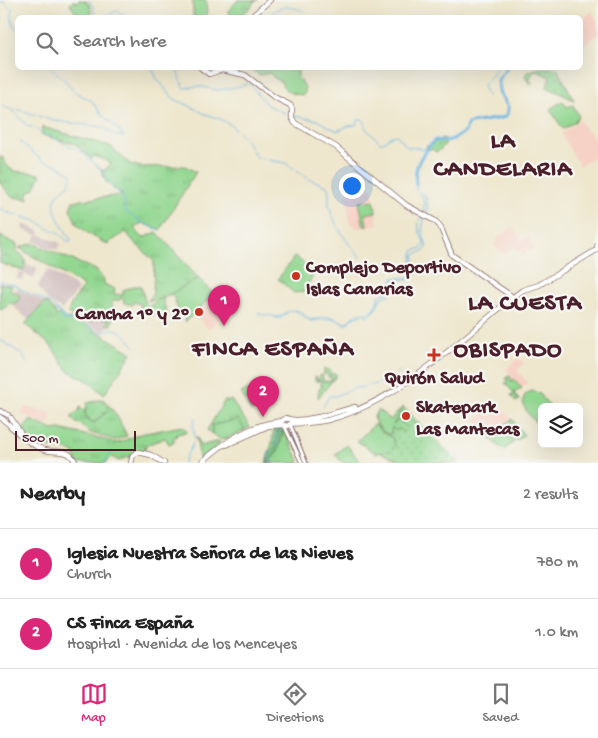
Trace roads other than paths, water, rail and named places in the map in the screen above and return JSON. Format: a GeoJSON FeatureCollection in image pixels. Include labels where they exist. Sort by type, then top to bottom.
{"type":"FeatureCollection","features":[{"type":"Feature","properties":{"kind":"main road"},"geometry":{"type":"LineString","coordinates":[[253,15],[270,0]]}},
{"type":"Feature","properties":{"kind":"main road"},"geometry":{"type":"LineString","coordinates":[[204,70],[209,74],[222,70],[241,74],[290,105],[292,108],[292,118],[295,123],[336,147],[406,205],[435,221],[440,226],[452,255],[511,296]]}},
{"type":"Feature","properties":{"kind":"main road"},"geometry":{"type":"LineString","coordinates":[[226,443],[266,426],[320,419],[342,413],[391,390],[414,377],[511,296],[538,283],[598,247]]}},
{"type":"Feature","properties":{"kind":"main road"},"geometry":{"type":"LineString","coordinates":[[226,443],[274,425],[325,416],[356,408]]}},
{"type":"Feature","properties":{"kind":"main road"},"geometry":{"type":"LineString","coordinates":[[0,411],[10,417],[24,437]]}},
{"type":"Feature","properties":{"kind":"main road"},"geometry":{"type":"LineString","coordinates":[[0,417],[36,446],[45,450],[68,452],[76,463]]}},
{"type":"Feature","properties":{"kind":"main road"},"geometry":{"type":"LineString","coordinates":[[203,463],[226,443],[252,428],[269,422],[286,423]]}},
{"type":"Feature","properties":{"kind":"main road"},"geometry":{"type":"LineString","coordinates":[[131,463],[133,455],[138,452],[151,454],[164,463]]}},
{"type":"Feature","properties":{"kind":"street"},"geometry":{"type":"LineString","coordinates":[[286,423],[303,461]]}},
{"type":"Feature","properties":{"kind":"waterway"},"geometry":{"type":"LineString","coordinates":[[89,0],[94,15]]}},
{"type":"Feature","properties":{"kind":"waterway"},"geometry":{"type":"LineString","coordinates":[[0,2],[4,2],[13,9],[12,21],[15,27]]}},
{"type":"Feature","properties":{"kind":"waterway"},"geometry":{"type":"LineString","coordinates":[[270,15],[284,7],[305,10]]}},
{"type":"Feature","properties":{"kind":"waterway"},"geometry":{"type":"LineString","coordinates":[[109,15],[116,11],[119,11],[121,14]]}},
{"type":"Feature","properties":{"kind":"waterway"},"geometry":{"type":"LineString","coordinates":[[121,15],[123,13],[125,15]]}},
{"type":"Feature","properties":{"kind":"waterway"},"geometry":{"type":"LineString","coordinates":[[13,108],[55,121],[103,127],[115,135],[124,137],[101,114],[92,101],[73,91],[67,82],[53,70]]}},
{"type":"Feature","properties":{"kind":"waterway"},"geometry":{"type":"LineString","coordinates":[[153,70],[157,79],[174,99],[231,125],[245,139],[257,158],[285,163],[309,179],[327,186],[329,206],[336,223],[347,242],[362,259]]}},
{"type":"Feature","properties":{"kind":"waterway"},"geometry":{"type":"LineString","coordinates":[[177,70],[184,88],[198,86],[218,90],[249,83],[267,105],[289,115]]}},
{"type":"Feature","properties":{"kind":"waterway"},"geometry":{"type":"LineString","coordinates":[[487,96],[483,85],[496,70]]}},
{"type":"Feature","properties":{"kind":"waterway"},"geometry":{"type":"LineString","coordinates":[[416,184],[415,178],[419,161],[435,140],[447,141],[454,138],[465,132],[470,123],[505,117],[508,107],[499,91],[498,80],[506,70]]}},
{"type":"Feature","properties":{"kind":"waterway"},"geometry":{"type":"LineString","coordinates":[[0,105],[14,111],[27,126],[36,128],[42,135],[50,136],[83,153],[104,172],[113,189],[122,193],[126,212],[142,223],[160,230]]}},
{"type":"Feature","properties":{"kind":"waterway"},"geometry":{"type":"LineString","coordinates":[[294,116],[317,120],[337,131],[356,125],[358,120],[362,119],[367,130],[380,142],[397,135],[407,147],[420,148],[426,151]]}},
{"type":"Feature","properties":{"kind":"waterway"},"geometry":{"type":"LineString","coordinates":[[0,208],[6,212],[36,221],[56,231],[69,242],[71,240],[58,218],[54,204],[61,191],[69,185],[72,174],[57,165],[43,161],[20,142]]}},
{"type":"Feature","properties":{"kind":"waterway"},"geometry":{"type":"LineString","coordinates":[[416,184],[416,190],[424,200],[423,213]]}},
{"type":"Feature","properties":{"kind":"waterway"},"geometry":{"type":"LineString","coordinates":[[365,315],[369,316],[374,312],[381,298],[394,291],[395,279],[409,280],[416,275],[414,255],[424,251],[427,247],[422,231],[423,217],[428,210],[423,193]]}},
{"type":"Feature","properties":{"kind":"waterway"},"geometry":{"type":"LineString","coordinates":[[258,313],[280,317],[292,310],[296,310],[303,313],[310,321],[337,319],[345,323],[358,314],[372,312],[379,296],[391,290],[393,278],[409,278],[414,274],[412,263],[413,251],[422,248],[425,244],[419,227],[421,216]]}},
{"type":"Feature","properties":{"kind":"waterway"},"geometry":{"type":"LineString","coordinates":[[0,281],[14,285],[30,294]]}},
{"type":"Feature","properties":{"kind":"waterway"},"geometry":{"type":"LineString","coordinates":[[32,295],[44,300]]}},
{"type":"Feature","properties":{"kind":"waterway"},"geometry":{"type":"LineString","coordinates":[[46,301],[65,319],[80,322],[99,333],[116,329],[125,335],[135,347]]}},
{"type":"Feature","properties":{"kind":"waterway"},"geometry":{"type":"LineString","coordinates":[[55,309],[64,320],[73,321]]}},
{"type":"Feature","properties":{"kind":"waterway"},"geometry":{"type":"LineString","coordinates":[[295,310],[309,320],[328,317],[335,318]]}},
{"type":"Feature","properties":{"kind":"waterway"},"geometry":{"type":"LineString","coordinates":[[275,318],[280,318],[287,313]]}},
{"type":"Feature","properties":{"kind":"waterway"},"geometry":{"type":"LineString","coordinates":[[338,321],[346,325],[351,319],[361,315]]}},
{"type":"Feature","properties":{"kind":"waterway"},"geometry":{"type":"LineString","coordinates":[[0,340],[22,354],[27,363]]}},
{"type":"Feature","properties":{"kind":"waterway"},"geometry":{"type":"LineString","coordinates":[[396,375],[400,371]]}},
{"type":"Feature","properties":{"kind":"waterway"},"geometry":{"type":"LineString","coordinates":[[323,407],[329,396],[335,396],[355,388],[388,380]]}},
{"type":"Feature","properties":{"kind":"waterway"},"geometry":{"type":"LineString","coordinates":[[195,418],[193,427],[195,439]]}},
{"type":"Feature","properties":{"kind":"waterway"},"geometry":{"type":"LineString","coordinates":[[271,463],[268,455],[276,447],[277,433],[282,427]]}},
{"type":"Feature","properties":{"kind":"waterway"},"geometry":{"type":"LineString","coordinates":[[184,463],[193,443]]}},
{"type":"Feature","properties":{"kind":"waterway"},"geometry":{"type":"LineString","coordinates":[[104,463],[112,452]]}},
{"type":"Feature","properties":{"kind":"place","name":"Complejo Deportivo Islas Canarias"},"geometry":{"type":"Point","coordinates":[296,276]}},
{"type":"Feature","properties":{"kind":"place","name":"Cancha 1º y 2º"},"geometry":{"type":"Point","coordinates":[199,312]}},
{"type":"Feature","properties":{"kind":"place","name":"Iglesia Nuestra Señora de las Nieves"},"geometry":{"type":"Point","coordinates":[224,326]}},
{"type":"Feature","properties":{"kind":"place","name":"Quirón Salud"},"geometry":{"type":"Point","coordinates":[434,355]}},
{"type":"Feature","properties":{"kind":"place","name":"Skatepark Las Mantecas"},"geometry":{"type":"Point","coordinates":[406,416]}},
{"type":"Feature","properties":{"kind":"place","name":"CS Finca España"},"geometry":{"type":"Point","coordinates":[263,417]}},
{"type":"Feature","properties":{"kind":"district","name":"LA CANDELARIA"},"geometry":{"type":"Point","coordinates":[503,153]}},
{"type":"Feature","properties":{"kind":"district","name":"LA CUESTA"},"geometry":{"type":"Point","coordinates":[525,301]}},
{"type":"Feature","properties":{"kind":"district","name":"FINCA ESPAÑA"},"geometry":{"type":"Point","coordinates":[273,347]}},
{"type":"Feature","properties":{"kind":"district","name":"OBISPADO"},"geometry":{"type":"Point","coordinates":[508,348]}}]}
